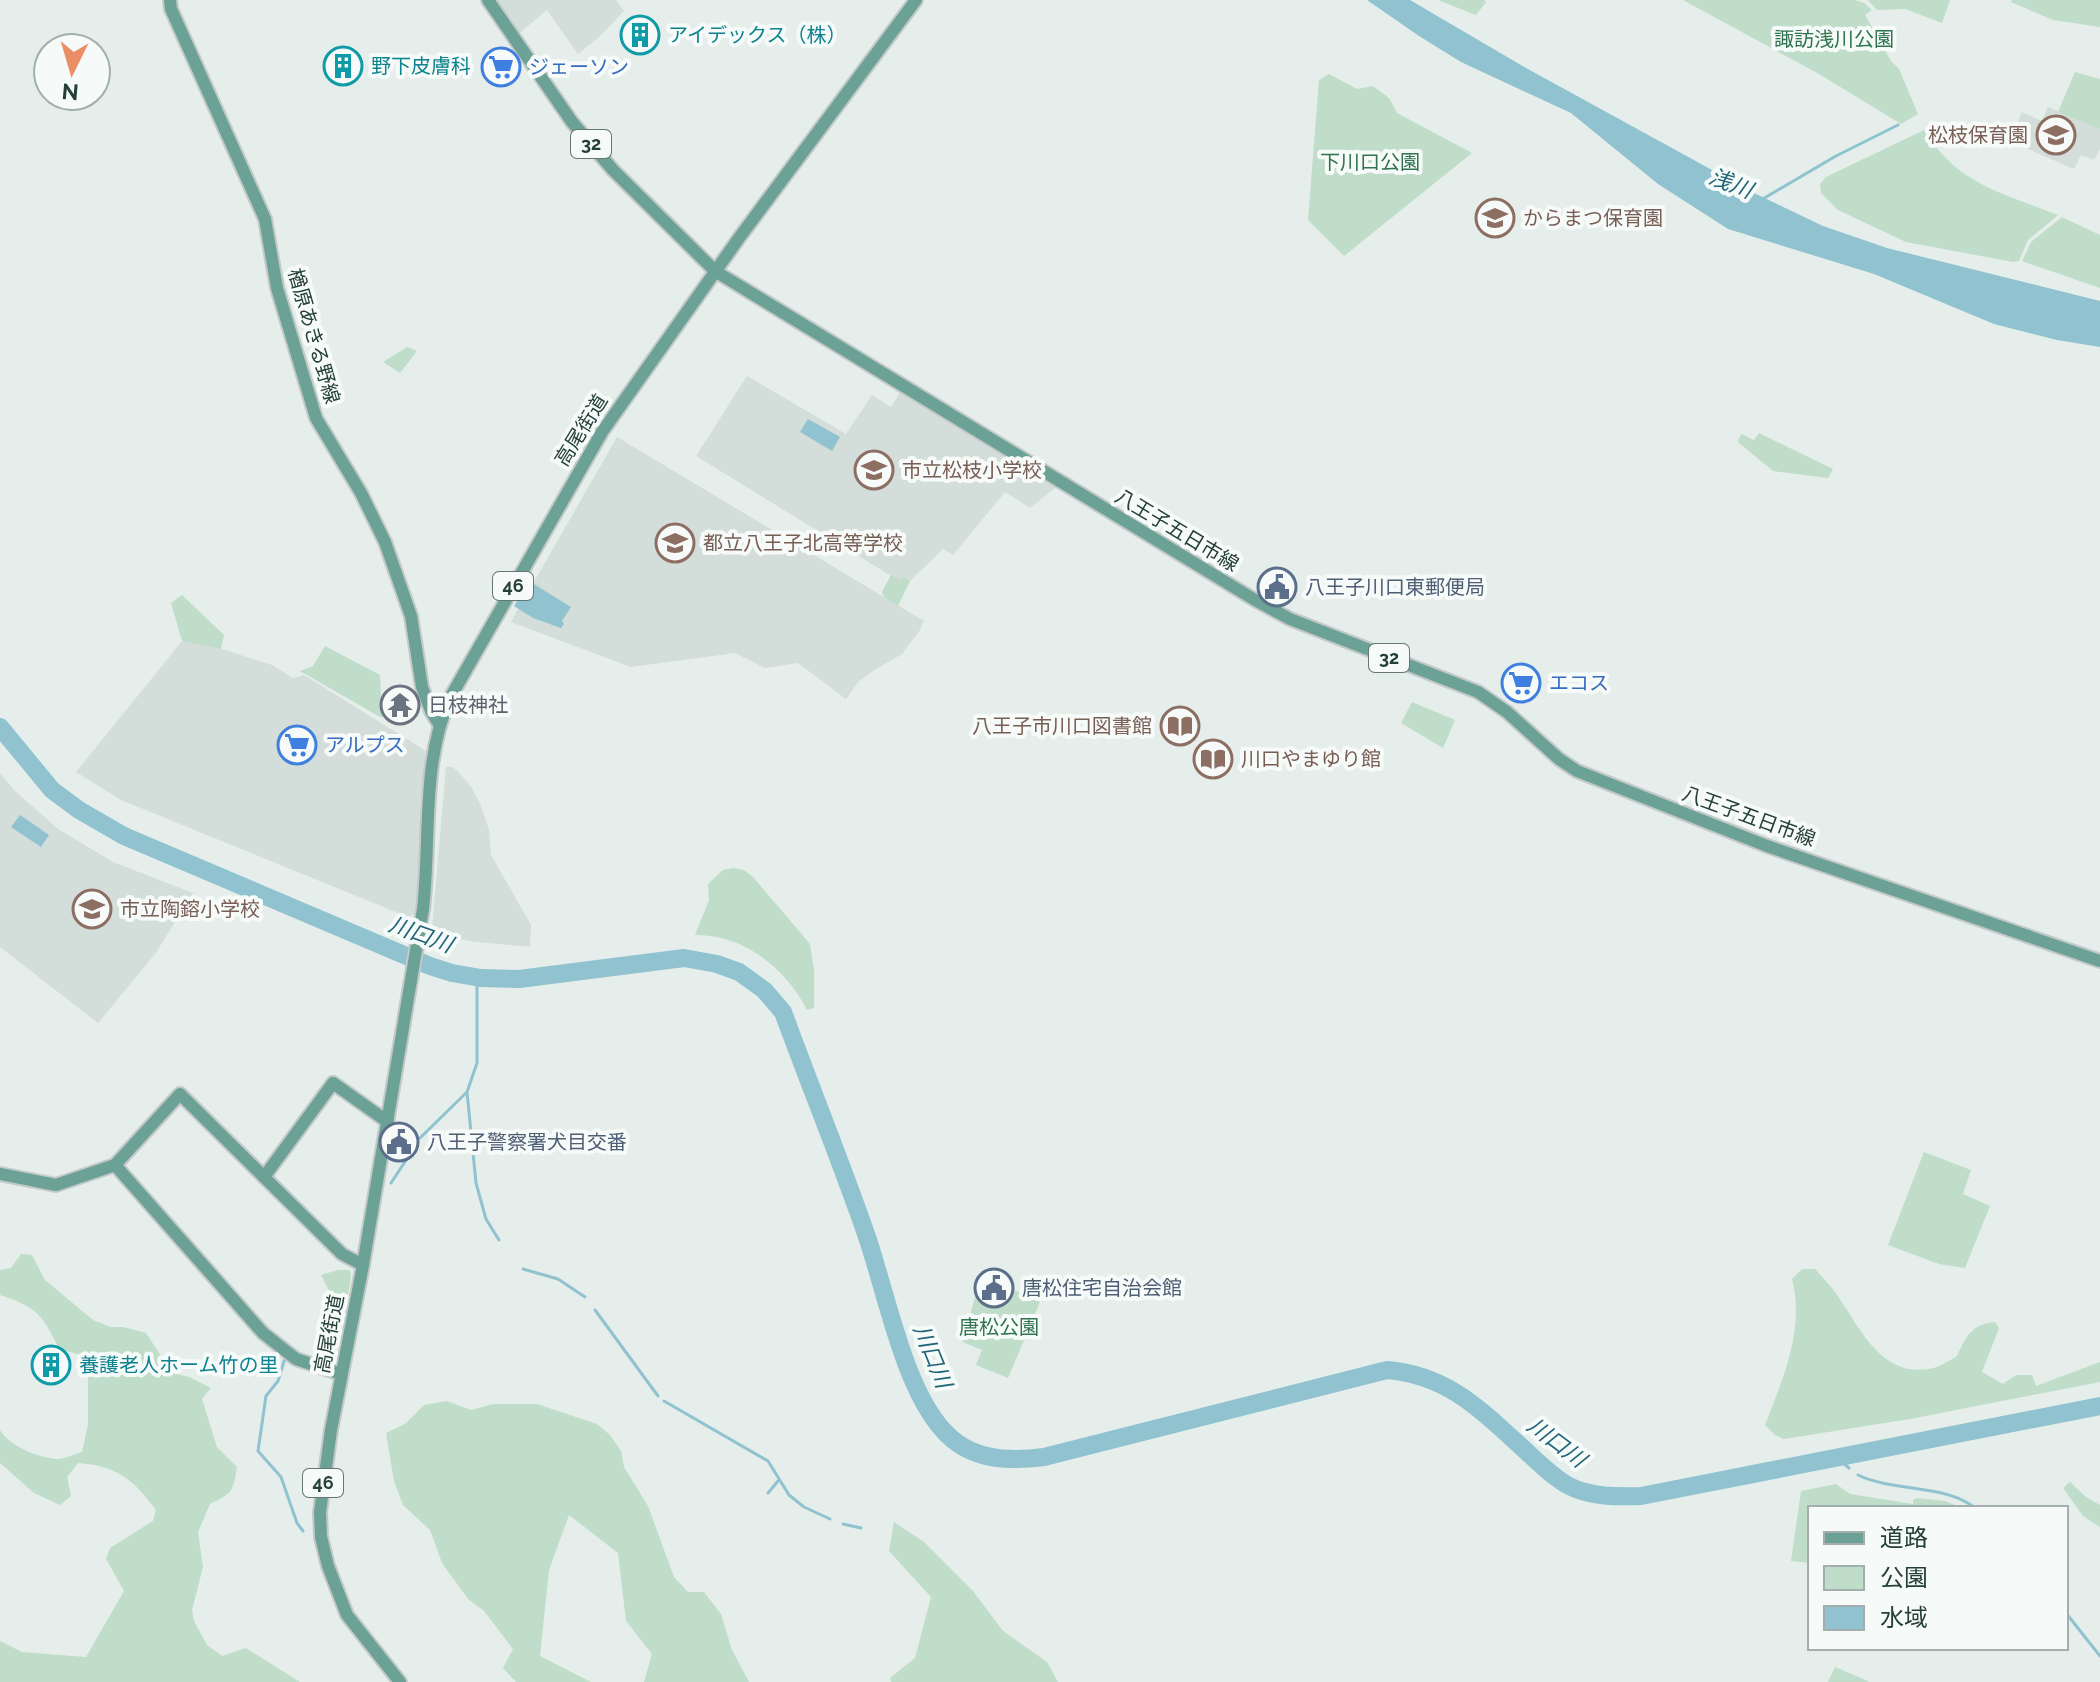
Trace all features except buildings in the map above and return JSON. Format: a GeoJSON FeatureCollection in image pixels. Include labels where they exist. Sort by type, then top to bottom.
{"type":"FeatureCollection","features":[{"type":"Feature","properties":{"kind":"main road","name":"楢原あきる野線"},"geometry":{"type":"LineString","coordinates":[[170,0],[171,9],[265,219],[277,288],[316,418],[373,515],[385,542],[411,616],[422,687],[439,724]]}},
{"type":"Feature","properties":{"kind":"main road","name":"八王子五日市線"},"geometry":{"type":"LineString","coordinates":[[488,0],[572,122],[613,170],[715,271],[1274,611],[1465,686],[1491,700],[1577,771],[1767,846],[2100,961]]}},
{"type":"Feature","properties":{"kind":"main road","name":"高尾街道"},"geometry":{"type":"LineString","coordinates":[[400,1682],[347,1615],[328,1566],[321,1537],[322,1488],[418,941],[427,868],[431,772],[439,724],[450,698],[602,432],[715,271],[916,0]]}},
{"type":"Feature","properties":{"kind":"main road"},"geometry":{"type":"LineString","coordinates":[[264,1177],[333,1083],[388,1122]]}},
{"type":"Feature","properties":{"kind":"main road"},"geometry":{"type":"LineString","coordinates":[[0,1174],[56,1185],[115,1165],[180,1094],[342,1254],[363,1265]]}},
{"type":"Feature","properties":{"kind":"main road"},"geometry":{"type":"LineString","coordinates":[[115,1165],[263,1333],[296,1359],[341,1374]]}},
{"type":"Feature","properties":{"kind":"shaded area"},"geometry":{"type":"Polygon","coordinates":[[[494,0],[616,0],[624,11],[578,54],[547,10],[518,34],[494,0]]]}},
{"type":"Feature","properties":{"kind":"shaded area","name":"松枝保育園"},"geometry":{"type":"Polygon","coordinates":[[[2048,107],[2100,129],[2100,149],[2094,160],[2081,155],[2074,169],[2010,141],[2022,112],[2042,121],[2048,107]]]}},
{"type":"Feature","properties":{"kind":"shaded area","name":"市立松枝小学校"},"geometry":{"type":"Polygon","coordinates":[[[747,376],[846,434],[872,395],[891,407],[900,392],[1055,488],[1030,508],[1005,492],[953,555],[943,549],[910,581],[903,577],[901,582],[696,456],[747,376]]]}},
{"type":"Feature","properties":{"kind":"shaded area","name":"都立八王子北高等学校"},"geometry":{"type":"Polygon","coordinates":[[[617,437],[924,621],[920,630],[902,654],[859,681],[846,699],[798,663],[765,668],[735,653],[631,667],[511,622],[617,437]]]}},
{"type":"Feature","properties":{"kind":"shaded area"},"geometry":{"type":"Polygon","coordinates":[[[182,641],[222,649],[272,665],[293,678],[304,675],[426,751],[420,805],[419,882],[414,914],[408,917],[121,800],[76,772],[182,641]]]}},
{"type":"Feature","properties":{"kind":"shaded area"},"geometry":{"type":"Polygon","coordinates":[[[446,767],[453,767],[462,776],[481,806],[489,830],[491,855],[531,925],[530,947],[469,941],[432,928],[446,767]]]}},
{"type":"Feature","properties":{"kind":"shaded area","name":"市立陶鎔小学校"},"geometry":{"type":"Polygon","coordinates":[[[0,773],[14,790],[58,829],[113,862],[193,893],[155,954],[98,1023],[0,947],[0,773]]]}},
{"type":"Feature","properties":{"kind":"green space"},"geometry":{"type":"Polygon","coordinates":[[[1438,0],[1484,0],[1486,2],[1476,15],[1438,0]]]}},
{"type":"Feature","properties":{"kind":"green space","name":"諏訪浅川公園"},"geometry":{"type":"Polygon","coordinates":[[[1683,0],[1855,0],[1864,3],[1872,10],[1865,15],[1891,61],[1899,69],[1918,114],[1901,124],[1819,74],[1683,0]]]}},
{"type":"Feature","properties":{"kind":"green space"},"geometry":{"type":"Polygon","coordinates":[[[1868,0],[1950,0],[1942,23],[1905,9],[1877,10],[1868,0]]]}},
{"type":"Feature","properties":{"kind":"green space"},"geometry":{"type":"Polygon","coordinates":[[[2012,0],[2100,0],[2100,27],[2053,20],[2012,0]]]}},
{"type":"Feature","properties":{"kind":"green space"},"geometry":{"type":"Polygon","coordinates":[[[2075,72],[2100,79],[2100,129],[2058,112],[2075,72]]]}},
{"type":"Feature","properties":{"kind":"green space","name":"下川口公園"},"geometry":{"type":"Polygon","coordinates":[[[1329,74],[1357,89],[1373,86],[1389,98],[1397,113],[1472,153],[1344,256],[1308,220],[1319,80],[1329,74]]]}},
{"type":"Feature","properties":{"kind":"green space"},"geometry":{"type":"Polygon","coordinates":[[[1924,130],[1951,163],[1966,175],[2000,193],[2058,215],[2028,240],[2019,261],[1906,242],[1838,210],[1821,193],[1820,184],[1826,177],[1924,130]]]}},
{"type":"Feature","properties":{"kind":"green space"},"geometry":{"type":"Polygon","coordinates":[[[2062,217],[2100,235],[2100,288],[2022,261],[2031,242],[2062,217]]]}},
{"type":"Feature","properties":{"kind":"green space"},"geometry":{"type":"Polygon","coordinates":[[[407,347],[417,351],[400,373],[383,362],[407,347]]]}},
{"type":"Feature","properties":{"kind":"green space"},"geometry":{"type":"Polygon","coordinates":[[[1759,433],[1833,469],[1828,478],[1773,471],[1738,442],[1741,434],[1754,440],[1759,433]]]}},
{"type":"Feature","properties":{"kind":"green space"},"geometry":{"type":"Polygon","coordinates":[[[891,575],[900,581],[903,577],[910,581],[898,606],[884,597],[882,592],[891,575]]]}},
{"type":"Feature","properties":{"kind":"green space"},"geometry":{"type":"Polygon","coordinates":[[[182,595],[224,635],[221,649],[182,641],[171,603],[182,595]]]}},
{"type":"Feature","properties":{"kind":"green space"},"geometry":{"type":"Polygon","coordinates":[[[325,646],[380,675],[382,718],[300,671],[313,666],[325,646]]]}},
{"type":"Feature","properties":{"kind":"green space"},"geometry":{"type":"Polygon","coordinates":[[[1412,702],[1455,720],[1443,748],[1401,723],[1412,702]]]}},
{"type":"Feature","properties":{"kind":"green space"},"geometry":{"type":"Polygon","coordinates":[[[723,870],[744,870],[753,877],[810,944],[814,1008],[807,1010],[788,981],[746,947],[713,936],[695,935],[709,900],[708,884],[723,870]]]}},
{"type":"Feature","properties":{"kind":"green space"},"geometry":{"type":"Polygon","coordinates":[[[1924,1152],[1971,1170],[1963,1194],[1990,1206],[1965,1268],[1939,1264],[1888,1245],[1924,1152]]]}},
{"type":"Feature","properties":{"kind":"green space"},"geometry":{"type":"Polygon","coordinates":[[[21,1254],[32,1255],[45,1280],[93,1320],[111,1327],[146,1333],[172,1373],[211,1388],[202,1399],[217,1447],[237,1467],[231,1490],[210,1504],[198,1532],[203,1567],[192,1610],[194,1621],[207,1645],[222,1656],[246,1648],[300,1682],[0,1682],[0,1641],[22,1652],[86,1657],[124,1591],[106,1559],[110,1548],[153,1521],[156,1510],[131,1482],[103,1467],[78,1463],[67,1477],[71,1496],[60,1505],[34,1493],[0,1463],[0,1430],[25,1450],[57,1459],[82,1452],[88,1425],[88,1357],[59,1349],[37,1314],[23,1304],[0,1295],[0,1270],[11,1268],[21,1254]]]}},
{"type":"Feature","properties":{"kind":"green space"},"geometry":{"type":"Polygon","coordinates":[[[1802,1269],[1815,1269],[1872,1346],[1897,1365],[1912,1369],[1940,1366],[1957,1356],[1975,1328],[1995,1322],[1999,1328],[1982,1372],[2003,1384],[2016,1375],[2032,1375],[2036,1386],[2100,1362],[2100,1382],[1910,1419],[1784,1439],[1765,1425],[1790,1354],[1796,1316],[1792,1279],[1802,1269]]]}},
{"type":"Feature","properties":{"kind":"green space"},"geometry":{"type":"Polygon","coordinates":[[[350,1270],[351,1276],[345,1315],[328,1302],[331,1294],[321,1275],[350,1270]]]}},
{"type":"Feature","properties":{"kind":"green space","name":"唐松公園"},"geometry":{"type":"Polygon","coordinates":[[[1008,1283],[1014,1290],[1040,1302],[1008,1378],[976,1365],[982,1350],[963,1342],[978,1286],[998,1298],[1008,1283]]]}},
{"type":"Feature","properties":{"kind":"green space"},"geometry":{"type":"Polygon","coordinates":[[[447,1401],[471,1410],[493,1404],[537,1404],[597,1424],[610,1435],[621,1451],[624,1467],[648,1506],[674,1577],[688,1592],[704,1592],[721,1614],[732,1650],[749,1682],[644,1682],[652,1654],[626,1621],[618,1553],[569,1515],[549,1570],[540,1656],[591,1682],[516,1682],[503,1668],[513,1649],[484,1611],[468,1599],[442,1563],[430,1530],[403,1505],[394,1481],[386,1433],[405,1424],[424,1405],[447,1401]]]}},
{"type":"Feature","properties":{"kind":"green space"},"geometry":{"type":"Polygon","coordinates":[[[2070,1482],[2100,1505],[2100,1527],[2083,1516],[2063,1488],[2070,1482]]]}},
{"type":"Feature","properties":{"kind":"green space"},"geometry":{"type":"Polygon","coordinates":[[[1836,1484],[1850,1494],[1913,1504],[1917,1498],[1945,1501],[1957,1506],[1808,1506],[1808,1563],[1791,1561],[1801,1491],[1836,1484]]]}},
{"type":"Feature","properties":{"kind":"green space"},"geometry":{"type":"Polygon","coordinates":[[[894,1522],[924,1542],[973,1591],[1003,1631],[1047,1662],[1058,1682],[891,1682],[890,1678],[915,1658],[931,1597],[889,1551],[894,1522]]]}},
{"type":"Feature","properties":{"kind":"green space"},"geometry":{"type":"Polygon","coordinates":[[[1835,1667],[1870,1682],[1828,1682],[1835,1667]]]}},
{"type":"Feature","properties":{"kind":"water","name":"浅川"},"geometry":{"type":"Polygon","coordinates":[[[1367,0],[1410,0],[1526,68],[1754,193],[1823,226],[1887,248],[2100,301],[2100,347],[1994,324],[1874,274],[1728,229],[1658,184],[1571,113],[1461,62],[1367,0]]]}},
{"type":"Feature","properties":{"kind":"water"},"geometry":{"type":"Polygon","coordinates":[[[808,419],[840,437],[832,451],[800,432],[808,419]]]}},
{"type":"Feature","properties":{"kind":"water"},"geometry":{"type":"Polygon","coordinates":[[[529,581],[571,607],[561,628],[533,618],[514,606],[529,581]]]}},
{"type":"Feature","properties":{"kind":"water"},"geometry":{"type":"Polygon","coordinates":[[[20,815],[49,835],[41,847],[11,827],[20,815]]]}},
{"type":"Feature","properties":{"kind":"waterway"},"geometry":{"type":"LineString","coordinates":[[1761,200],[1836,156],[1898,125]]}},
{"type":"Feature","properties":{"kind":"waterway","name":"川口川"},"geometry":{"type":"LineString","coordinates":[[0,727],[52,790],[124,836],[430,966],[481,978],[519,979],[684,958],[739,972],[764,990],[783,1012],[856,1206],[897,1337],[917,1389],[929,1411],[953,1440],[989,1457],[1044,1457],[1387,1370],[1429,1379],[1464,1398],[1558,1479],[1577,1490],[1613,1496],[1641,1496],[2100,1406]]}},
{"type":"Feature","properties":{"kind":"waterway"},"geometry":{"type":"LineString","coordinates":[[477,977],[477,1063],[467,1092],[476,1183],[486,1219],[499,1240]]}},
{"type":"Feature","properties":{"kind":"waterway"},"geometry":{"type":"LineString","coordinates":[[420,1138],[466,1093]]}},
{"type":"Feature","properties":{"kind":"waterway"},"geometry":{"type":"LineString","coordinates":[[391,1183],[416,1145]]}},
{"type":"Feature","properties":{"kind":"waterway"},"geometry":{"type":"LineString","coordinates":[[523,1269],[558,1279],[585,1297]]}},
{"type":"Feature","properties":{"kind":"waterway"},"geometry":{"type":"LineString","coordinates":[[595,1310],[658,1396]]}},
{"type":"Feature","properties":{"kind":"waterway"},"geometry":{"type":"LineString","coordinates":[[285,1358],[278,1381],[266,1396],[258,1451],[281,1477],[297,1523],[303,1531]]}},
{"type":"Feature","properties":{"kind":"waterway"},"geometry":{"type":"LineString","coordinates":[[664,1401],[768,1461],[789,1495],[804,1507],[830,1519]]}},
{"type":"Feature","properties":{"kind":"waterway"},"geometry":{"type":"LineString","coordinates":[[1835,1456],[1849,1468]]}},
{"type":"Feature","properties":{"kind":"waterway"},"geometry":{"type":"LineString","coordinates":[[1858,1475],[1887,1484],[1949,1495],[1972,1506]]}},
{"type":"Feature","properties":{"kind":"waterway"},"geometry":{"type":"LineString","coordinates":[[768,1493],[778,1481]]}},
{"type":"Feature","properties":{"kind":"waterway"},"geometry":{"type":"LineString","coordinates":[[843,1524],[861,1528]]}},
{"type":"Feature","properties":{"kind":"waterway"},"geometry":{"type":"LineString","coordinates":[[2068,1616],[2100,1656]]}},
{"type":"Feature","properties":{"kind":"place","name":"アイデックス（株）"},"geometry":{"type":"Point","coordinates":[640,35]}},
{"type":"Feature","properties":{"kind":"place","name":"野下皮膚科"},"geometry":{"type":"Point","coordinates":[343,66]}},
{"type":"Feature","properties":{"kind":"place","name":"ジェーソン"},"geometry":{"type":"Point","coordinates":[501,67]}},
{"type":"Feature","properties":{"kind":"place","name":"松枝保育園"},"geometry":{"type":"Point","coordinates":[2056,135]}},
{"type":"Feature","properties":{"kind":"place","name":"からまつ保育園"},"geometry":{"type":"Point","coordinates":[1495,218]}},
{"type":"Feature","properties":{"kind":"place","name":"市立松枝小学校"},"geometry":{"type":"Point","coordinates":[874,470]}},
{"type":"Feature","properties":{"kind":"place","name":"都立八王子北高等学校"},"geometry":{"type":"Point","coordinates":[675,543]}},
{"type":"Feature","properties":{"kind":"place","name":"八王子川口東郵便局"},"geometry":{"type":"Point","coordinates":[1277,587]}},
{"type":"Feature","properties":{"kind":"place","name":"エコス"},"geometry":{"type":"Point","coordinates":[1521,683]}},
{"type":"Feature","properties":{"kind":"place","name":"日枝神社"},"geometry":{"type":"Point","coordinates":[400,705]}},
{"type":"Feature","properties":{"kind":"place","name":"八王子市川口図書館"},"geometry":{"type":"Point","coordinates":[1180,726]}},
{"type":"Feature","properties":{"kind":"place","name":"アルプス"},"geometry":{"type":"Point","coordinates":[297,745]}},
{"type":"Feature","properties":{"kind":"place","name":"川口やまゆり館"},"geometry":{"type":"Point","coordinates":[1213,759]}},
{"type":"Feature","properties":{"kind":"place","name":"市立陶鎔小学校"},"geometry":{"type":"Point","coordinates":[92,909]}},
{"type":"Feature","properties":{"kind":"place","name":"八王子警察署犬目交番"},"geometry":{"type":"Point","coordinates":[399,1142]}},
{"type":"Feature","properties":{"kind":"place","name":"唐松住宅自治会館"},"geometry":{"type":"Point","coordinates":[994,1288]}},
{"type":"Feature","properties":{"kind":"place","name":"養護老人ホーム竹の里"},"geometry":{"type":"Point","coordinates":[51,1365]}}]}
